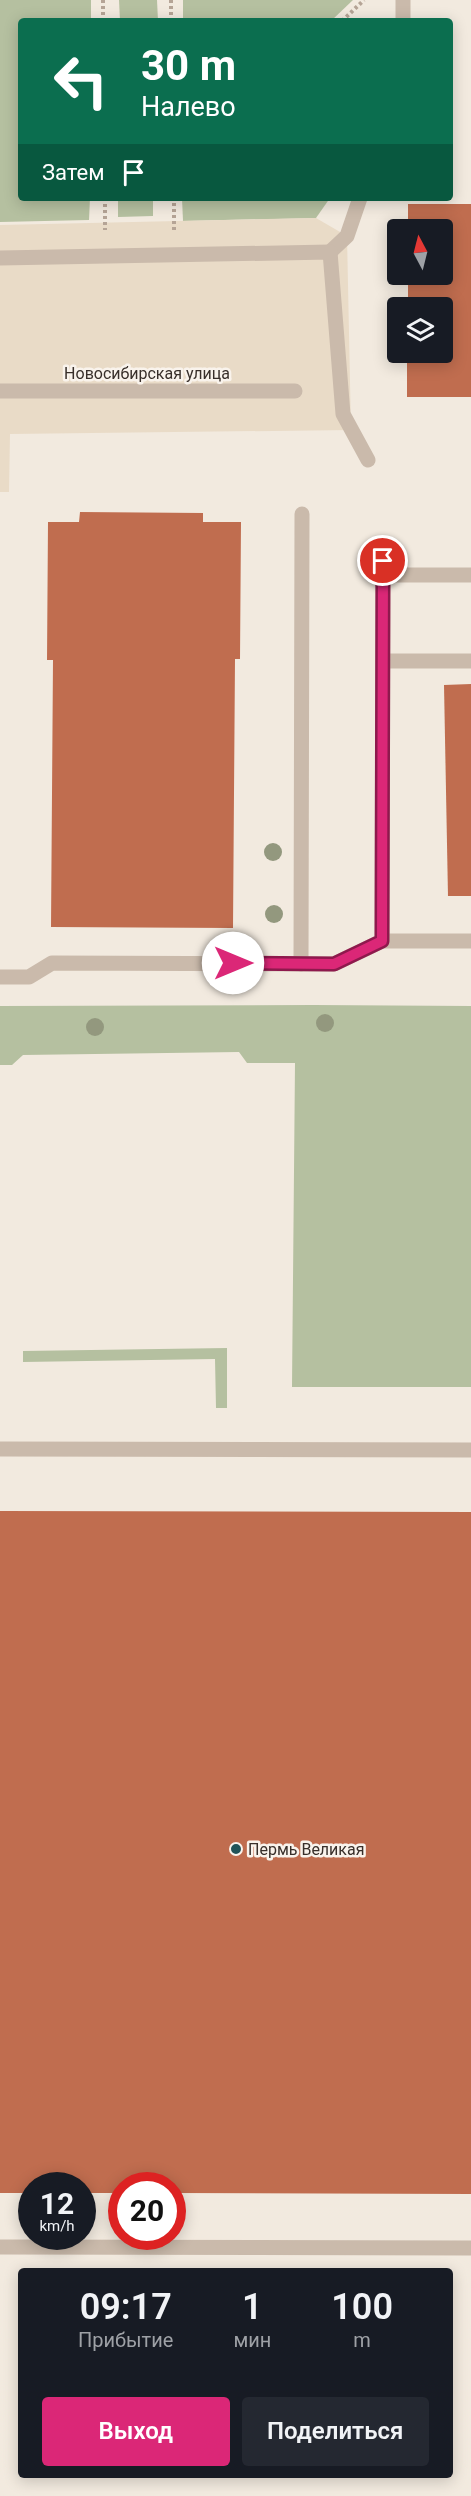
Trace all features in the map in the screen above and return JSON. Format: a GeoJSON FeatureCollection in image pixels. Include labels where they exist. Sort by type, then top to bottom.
{"type":"FeatureCollection","features":[{"type":"Feature","properties":{"kind":"lane"},"geometry":{"type":"LineString","coordinates":[[403,0],[403,18]]}},
{"type":"Feature","properties":{"kind":"lane"},"geometry":{"type":"LineString","coordinates":[[0,258],[330,252],[347,236],[359,201]]}},
{"type":"Feature","properties":{"kind":"lane"},"geometry":{"type":"LineString","coordinates":[[330,252],[343,414],[368,460]]}},
{"type":"Feature","properties":{"kind":"lane","name":"Новосибирская улица"},"geometry":{"type":"LineString","coordinates":[[0,390],[295,391]]}},
{"type":"Feature","properties":{"kind":"lane"},"geometry":{"type":"LineString","coordinates":[[301,964],[302,514]]}},
{"type":"Feature","properties":{"kind":"lane"},"geometry":{"type":"LineString","coordinates":[[382,941],[383,548]]}},
{"type":"Feature","properties":{"kind":"lane"},"geometry":{"type":"LineString","coordinates":[[383,575],[471,575]]}},
{"type":"Feature","properties":{"kind":"lane"},"geometry":{"type":"LineString","coordinates":[[383,661],[471,661]]}},
{"type":"Feature","properties":{"kind":"lane"},"geometry":{"type":"LineString","coordinates":[[0,977],[29,977],[52,963],[334,964],[382,941],[471,941]]}},
{"type":"Feature","properties":{"kind":"lane"},"geometry":{"type":"LineString","coordinates":[[0,1449],[471,1450]]}},
{"type":"Feature","properties":{"kind":"lane"},"geometry":{"type":"LineString","coordinates":[[0,2247],[471,2248]]}},
{"type":"Feature","properties":{"kind":"path"},"geometry":{"type":"LineString","coordinates":[[103,0],[103,18]]}},
{"type":"Feature","properties":{"kind":"path"},"geometry":{"type":"LineString","coordinates":[[171,0],[171,18]]}},
{"type":"Feature","properties":{"kind":"path"},"geometry":{"type":"LineString","coordinates":[[345,18],[364,0]]}},
{"type":"Feature","properties":{"kind":"path"},"geometry":{"type":"LineString","coordinates":[[105,201],[105,256]]}},
{"type":"Feature","properties":{"kind":"path"},"geometry":{"type":"LineString","coordinates":[[174,201],[174,254]]}},
{"type":"Feature","properties":{"kind":"green space"},"geometry":{"type":"Polygon","coordinates":[[[0,0],[91,0],[91,18],[18,18],[18,201],[90,201],[89,220],[0,222],[0,0]]]}},
{"type":"Feature","properties":{"kind":"green space"},"geometry":{"type":"Polygon","coordinates":[[[119,0],[157,0],[158,18],[120,18],[119,0]]]}},
{"type":"Feature","properties":{"kind":"green space"},"geometry":{"type":"Polygon","coordinates":[[[183,0],[353,0],[334,18],[183,18],[183,0]]]}},
{"type":"Feature","properties":{"kind":"green space"},"geometry":{"type":"Polygon","coordinates":[[[118,201],[153,201],[153,216],[118,217],[118,201]]]}},
{"type":"Feature","properties":{"kind":"green space"},"geometry":{"type":"Polygon","coordinates":[[[182,201],[328,201],[316,218],[183,221],[182,201]]]}},
{"type":"Feature","properties":{"kind":"green space"},"geometry":{"type":"Polygon","coordinates":[[[0,1006],[471,1006],[471,1387],[292,1387],[295,1063],[247,1063],[239,1052],[23,1055],[12,1065],[0,1065],[0,1006]]]}},
{"type":"Feature","properties":{"kind":"green space"},"geometry":{"type":"Polygon","coordinates":[[[227,1348],[227,1408],[216,1408],[215,1359],[23,1362],[23,1351],[227,1348]]]}},
{"type":"Feature","properties":{"kind":"shaded area"},"geometry":{"type":"Polygon","coordinates":[[[316,218],[347,236],[351,430],[10,434],[9,492],[0,492],[0,225],[316,218]]]}},
{"type":"Feature","properties":{"kind":"building"},"geometry":{"type":"Polygon","coordinates":[[[408,204],[471,204],[471,397],[407,397],[407,363],[453,363],[453,297],[408,297],[408,285],[453,285],[453,219],[408,219],[408,204]]]}},
{"type":"Feature","properties":{"kind":"building"},"geometry":{"type":"Polygon","coordinates":[[[80,512],[203,513],[203,522],[241,522],[240,659],[235,659],[233,928],[51,927],[53,660],[47,660],[48,522],[79,522],[80,512]]]}},
{"type":"Feature","properties":{"kind":"building"},"geometry":{"type":"Polygon","coordinates":[[[471,684],[471,896],[448,896],[444,685],[471,684]]]}},
{"type":"Feature","properties":{"kind":"building","name":"Пермь Великая"},"geometry":{"type":"Polygon","coordinates":[[[0,1511],[471,1512],[471,2194],[186,2193],[186,2172],[108,2172],[108,2193],[96,2193],[96,2172],[18,2172],[18,2193],[0,2193],[0,1511]]]}},
{"type":"Feature","properties":{"kind":"place","name":"Пермь Великая"},"geometry":{"type":"Point","coordinates":[236,1849]}},
{"type":"Feature","properties":{"kind":"route"},"geometry":{"type":"LineString","coordinates":[[233,963],[334,964],[382,941],[383,561]]}}]}
